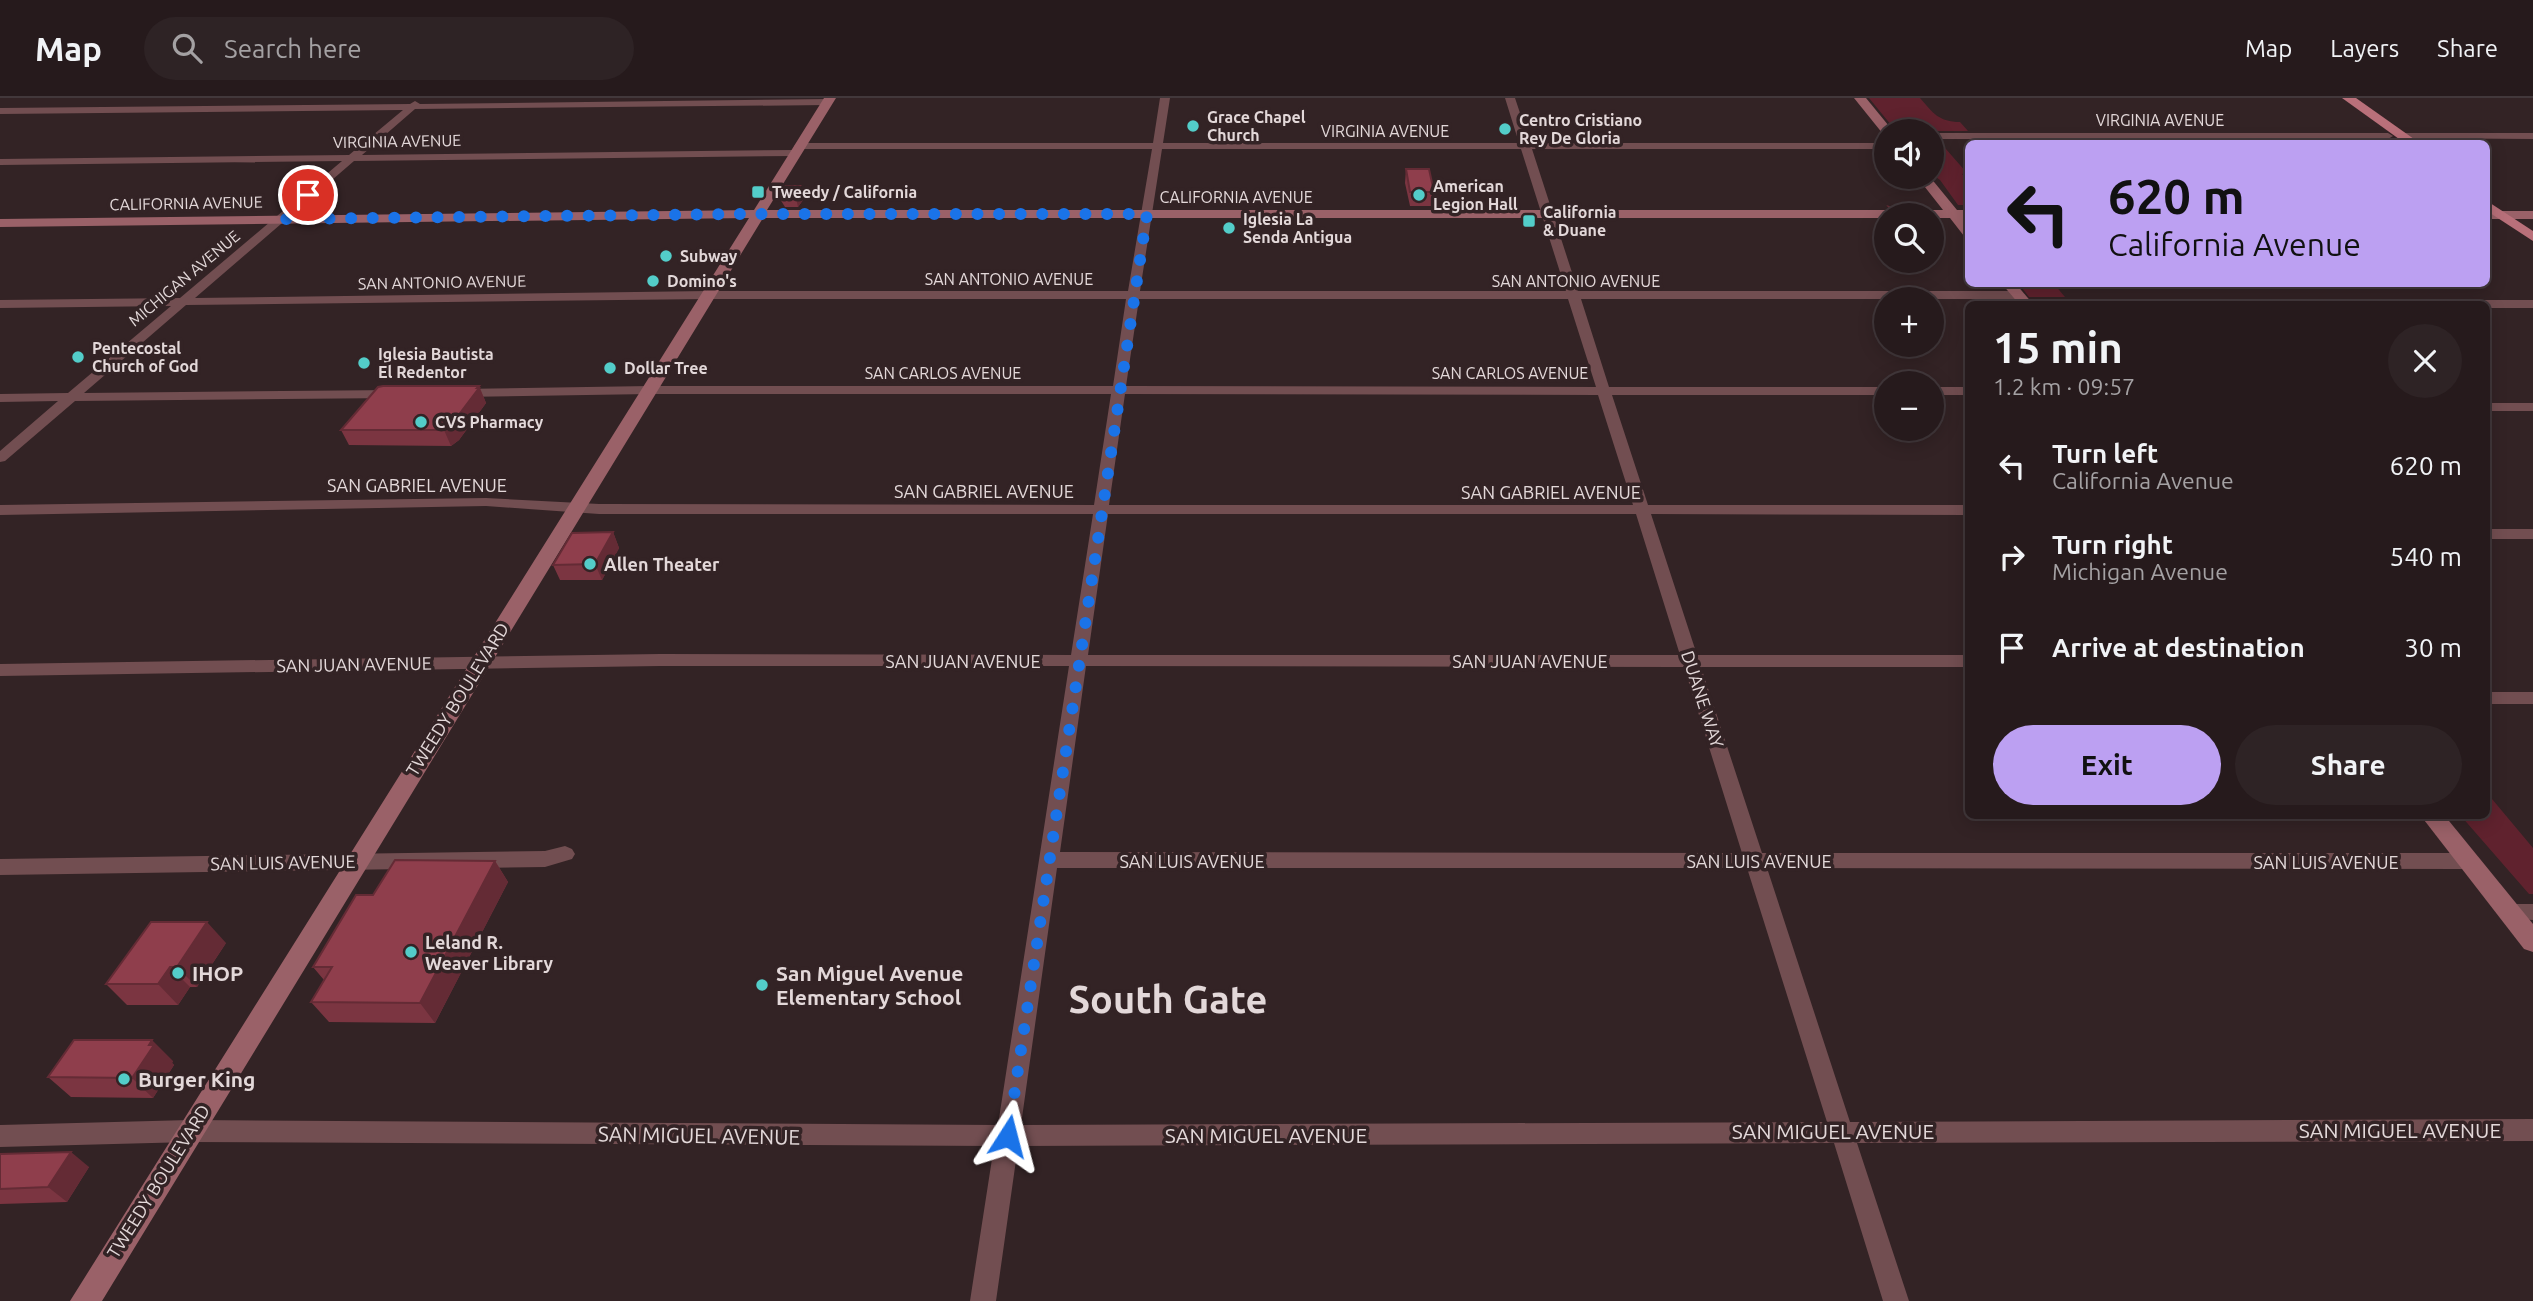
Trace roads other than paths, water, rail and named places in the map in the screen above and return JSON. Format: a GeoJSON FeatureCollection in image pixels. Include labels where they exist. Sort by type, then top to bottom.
{"type":"FeatureCollection","features":[{"type":"Feature","properties":{"kind":"main road"},"geometry":{"type":"LineString","coordinates":[[1860,98],[1877,119]]}},
{"type":"Feature","properties":{"kind":"main road"},"geometry":{"type":"LineString","coordinates":[[2331,98],[2401,140]]}},
{"type":"Feature","properties":{"kind":"main road"},"geometry":{"type":"LineString","coordinates":[[2348,98],[2401,140]]}},
{"type":"Feature","properties":{"kind":"main road","name":"TWEEDY BOULEVARD"},"geometry":{"type":"LineString","coordinates":[[85,1301],[829,100]]}},
{"type":"Feature","properties":{"kind":"main road"},"geometry":{"type":"LineString","coordinates":[[1933,189],[1965,228]]}},
{"type":"Feature","properties":{"kind":"main road"},"geometry":{"type":"LineString","coordinates":[[2490,194],[2527,215],[2533,223]]}},
{"type":"Feature","properties":{"kind":"main road","name":"CALIFORNIA AVENUE"},"geometry":{"type":"LineString","coordinates":[[0,223],[757,214],[1965,214]]}},
{"type":"Feature","properties":{"kind":"main road"},"geometry":{"type":"LineString","coordinates":[[2494,215],[2527,215]]}},
{"type":"Feature","properties":{"kind":"main road"},"geometry":{"type":"LineString","coordinates":[[2494,215],[2533,237]]}},
{"type":"Feature","properties":{"kind":"main road"},"geometry":{"type":"LineString","coordinates":[[2434,819],[2469,862],[2521,912],[2533,942]]}},
{"type":"Feature","properties":{"kind":"street"},"geometry":{"type":"LineString","coordinates":[[0,105],[11,98]]}},
{"type":"Feature","properties":{"kind":"street"},"geometry":{"type":"LineString","coordinates":[[137,110],[155,98]]}},
{"type":"Feature","properties":{"kind":"street"},"geometry":{"type":"LineString","coordinates":[[284,108],[297,98]]}},
{"type":"Feature","properties":{"kind":"street","name":"MICHIGAN AVENUE"},"geometry":{"type":"LineString","coordinates":[[0,458],[422,98]]}},
{"type":"Feature","properties":{"kind":"street"},"geometry":{"type":"LineString","coordinates":[[983,1301],[1121,390],[1133,295],[1165,98]]}},
{"type":"Feature","properties":{"kind":"street","name":"DUANE WAY"},"geometry":{"type":"LineString","coordinates":[[1510,98],[1896,1301]]}},
{"type":"Feature","properties":{"kind":"street"},"geometry":{"type":"LineString","coordinates":[[0,111],[829,100]]}},
{"type":"Feature","properties":{"kind":"street","name":"VIRGINIA AVENUE"},"geometry":{"type":"LineString","coordinates":[[1944,136],[2401,140],[2533,136]]}},
{"type":"Feature","properties":{"kind":"street","name":"VIRGINIA AVENUE"},"geometry":{"type":"LineString","coordinates":[[0,162],[796,150],[1874,146]]}},
{"type":"Feature","properties":{"kind":"street","name":"SAN ANTONIO AVENUE"},"geometry":{"type":"LineString","coordinates":[[0,304],[708,295],[2020,297],[2313,301]]}},
{"type":"Feature","properties":{"kind":"street","name":"SAN ANTONIO AVENUE"},"geometry":{"type":"LineString","coordinates":[[2490,303],[2533,304]]}},
{"type":"Feature","properties":{"kind":"street","name":"SAN CARLOS AVENUE"},"geometry":{"type":"LineString","coordinates":[[449,393],[650,390],[1874,391]]}},
{"type":"Feature","properties":{"kind":"street"},"geometry":{"type":"LineString","coordinates":[[1944,391],[1965,391]]}},
{"type":"Feature","properties":{"kind":"street"},"geometry":{"type":"LineString","coordinates":[[0,398],[407,394]]}},
{"type":"Feature","properties":{"kind":"street"},"geometry":{"type":"LineString","coordinates":[[2490,407],[2533,407]]}},
{"type":"Feature","properties":{"kind":"street","name":"SAN GABRIEL AVENUE"},"geometry":{"type":"LineString","coordinates":[[0,510],[473,502],[577,507],[1102,511],[1965,510]]}},
{"type":"Feature","properties":{"kind":"street"},"geometry":{"type":"LineString","coordinates":[[2490,534],[2533,534]]}},
{"type":"Feature","properties":{"kind":"street","name":"SAN JUAN AVENUE"},"geometry":{"type":"LineString","coordinates":[[0,670],[481,661],[1965,662]]}},
{"type":"Feature","properties":{"kind":"street"},"geometry":{"type":"LineString","coordinates":[[2490,698],[2533,698]]}},
{"type":"Feature","properties":{"kind":"street","name":"SAN LUIS AVENUE"},"geometry":{"type":"LineString","coordinates":[[0,867],[545,859],[565,854]]}},
{"type":"Feature","properties":{"kind":"street","name":"SAN LUIS AVENUE"},"geometry":{"type":"LineString","coordinates":[[1050,860],[2469,862]]}},
{"type":"Feature","properties":{"kind":"street","name":"SAN MIGUEL AVENUE"},"geometry":{"type":"LineString","coordinates":[[0,1136],[190,1131],[1008,1136],[2533,1130]]}},
{"type":"Feature","properties":{"kind":"place","name":"Grace Chapel Church"},"geometry":{"type":"Point","coordinates":[1193,126]}},
{"type":"Feature","properties":{"kind":"place","name":"Centro Cristiano Rey De Gloria"},"geometry":{"type":"Point","coordinates":[1505,129]}},
{"type":"Feature","properties":{"kind":"place","name":"Tweedy / California"},"geometry":{"type":"Point","coordinates":[758,192]}},
{"type":"Feature","properties":{"kind":"place","name":"American Legion Hall"},"geometry":{"type":"Point","coordinates":[1419,195]}},
{"type":"Feature","properties":{"kind":"place","name":"California & Duane"},"geometry":{"type":"Point","coordinates":[1529,221]}},
{"type":"Feature","properties":{"kind":"place","name":"Iglesia La Senda Antigua"},"geometry":{"type":"Point","coordinates":[1229,228]}},
{"type":"Feature","properties":{"kind":"place","name":"Subway"},"geometry":{"type":"Point","coordinates":[666,256]}},
{"type":"Feature","properties":{"kind":"place","name":"Domino's"},"geometry":{"type":"Point","coordinates":[653,281]}},
{"type":"Feature","properties":{"kind":"place","name":"Pentecostal Church of God"},"geometry":{"type":"Point","coordinates":[78,357]}},
{"type":"Feature","properties":{"kind":"place","name":"Iglesia Bautista El Redentor"},"geometry":{"type":"Point","coordinates":[364,363]}},
{"type":"Feature","properties":{"kind":"place","name":"Dollar Tree"},"geometry":{"type":"Point","coordinates":[610,368]}},
{"type":"Feature","properties":{"kind":"place","name":"CVS Pharmacy"},"geometry":{"type":"Point","coordinates":[421,422]}},
{"type":"Feature","properties":{"kind":"place","name":"Allen Theater"},"geometry":{"type":"Point","coordinates":[590,564]}},
{"type":"Feature","properties":{"kind":"place","name":"Leland R. Weaver Library"},"geometry":{"type":"Point","coordinates":[411,952]}},
{"type":"Feature","properties":{"kind":"place","name":"IHOP"},"geometry":{"type":"Point","coordinates":[178,973]}},
{"type":"Feature","properties":{"kind":"place","name":"San Miguel Avenue Elementary School"},"geometry":{"type":"Point","coordinates":[762,985]}},
{"type":"Feature","properties":{"kind":"place","name":"Burger King"},"geometry":{"type":"Point","coordinates":[124,1079]}},
{"type":"Feature","properties":{"kind":"district","name":"South Gate"},"geometry":{"type":"Point","coordinates":[1168,999]}}]}
